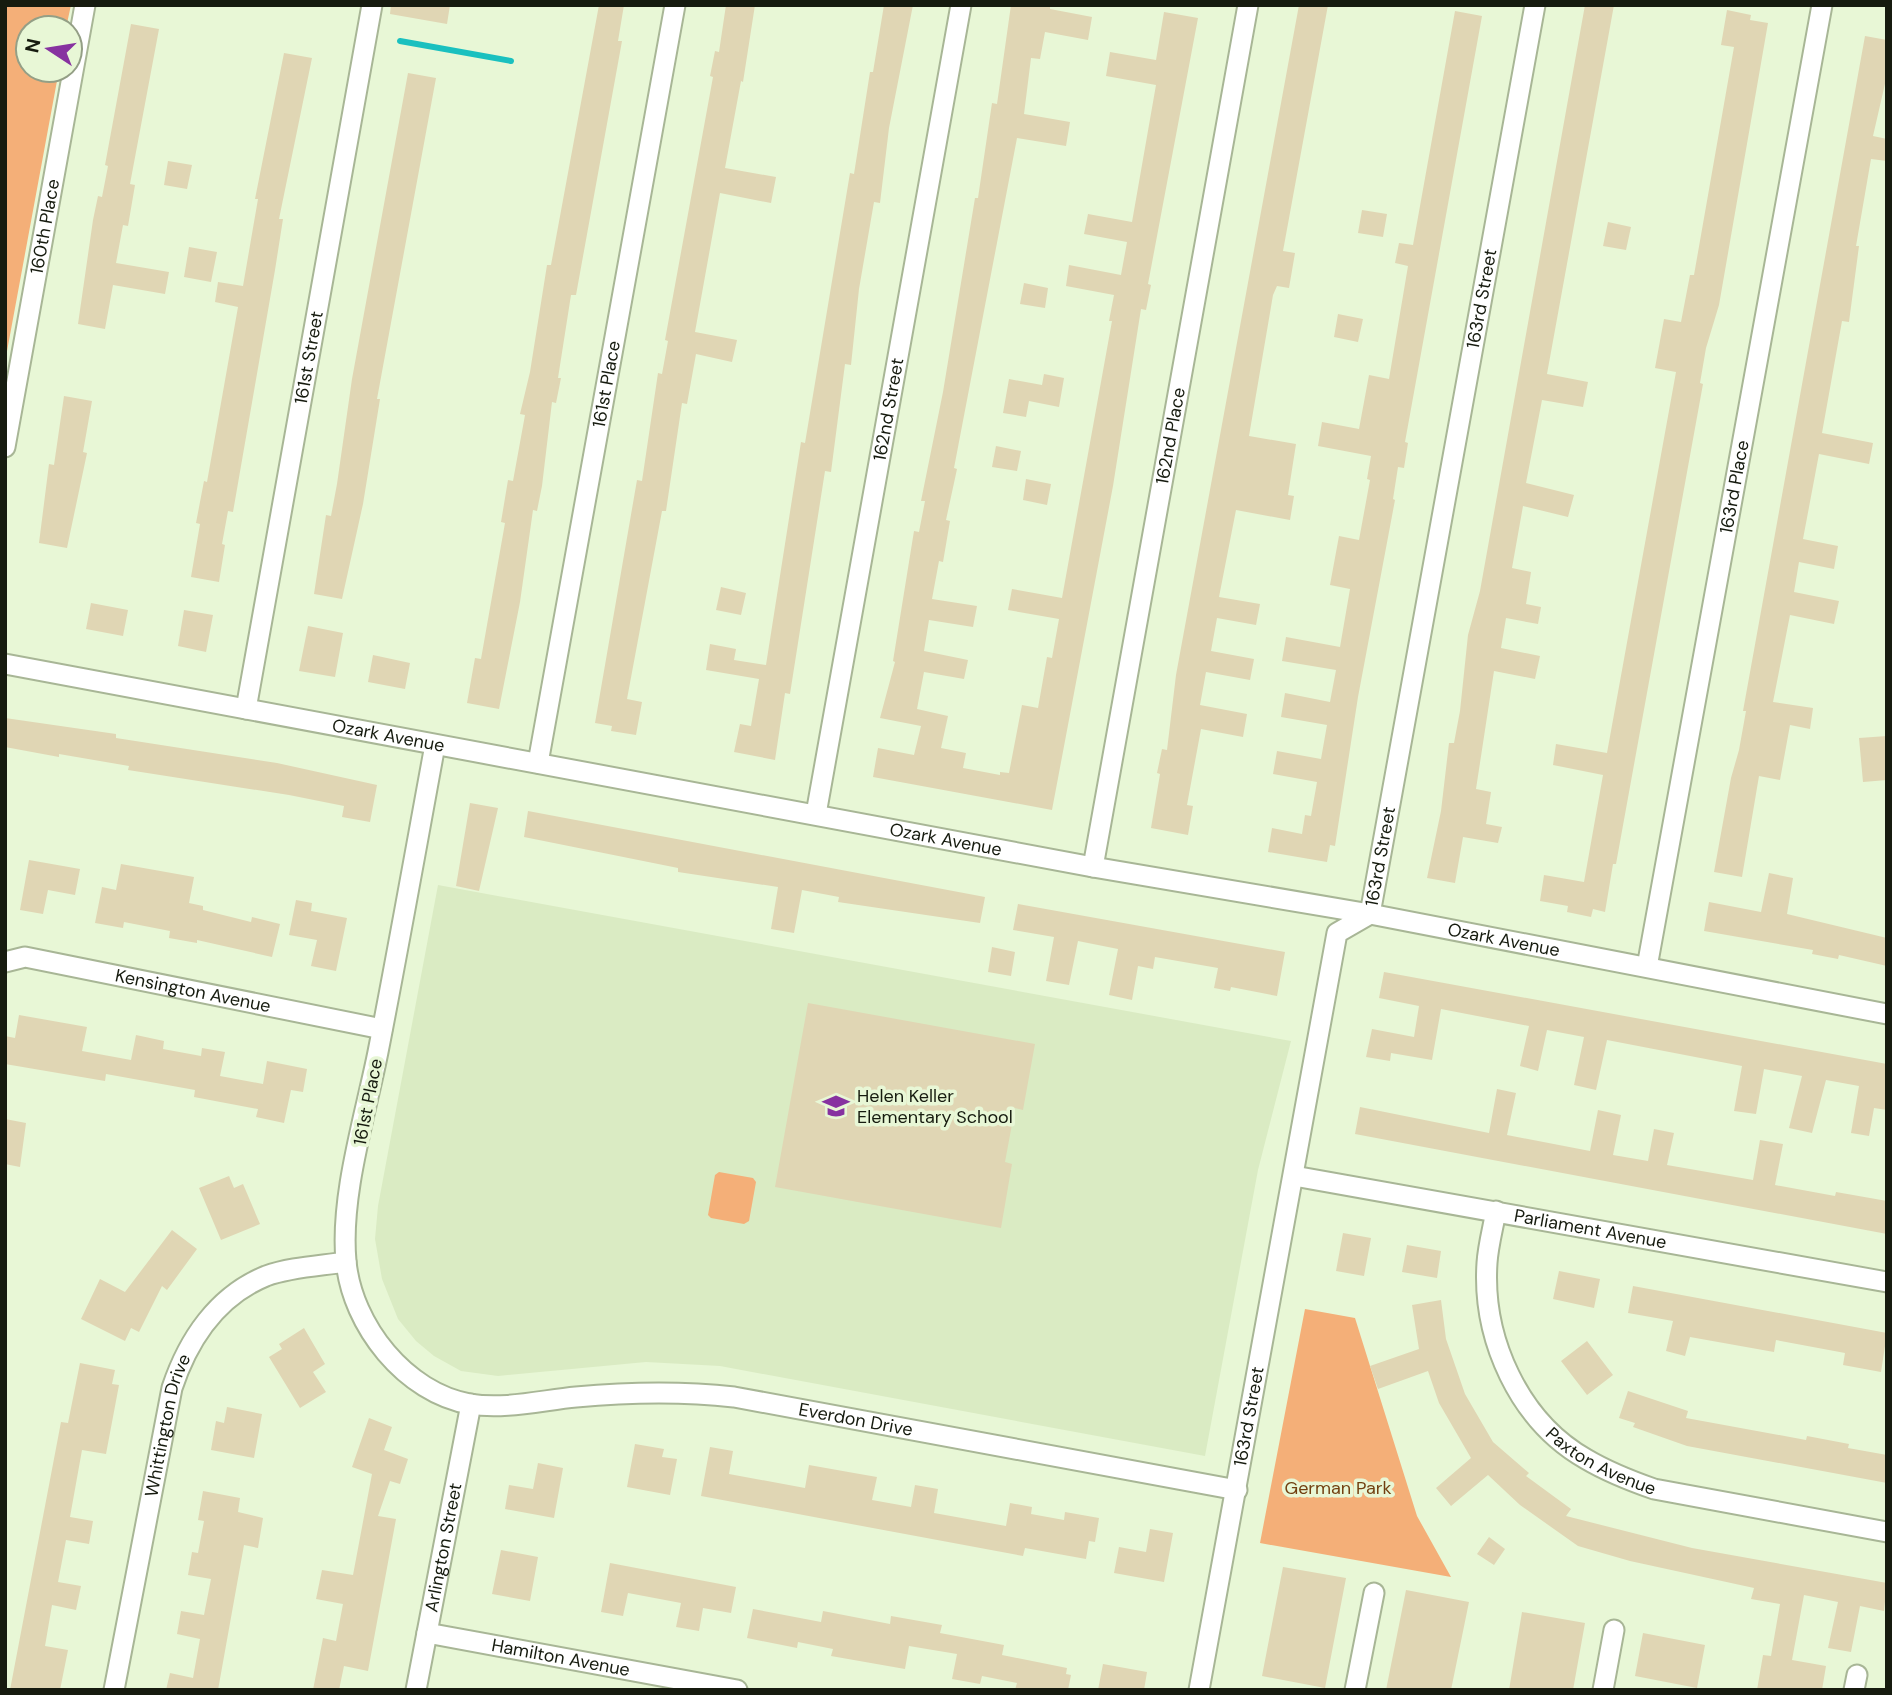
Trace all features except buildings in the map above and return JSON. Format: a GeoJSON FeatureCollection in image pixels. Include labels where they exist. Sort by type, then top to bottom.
{"type":"FeatureCollection","features":[{"type":"Feature","properties":{"kind":"street","name":"160th Place"},"geometry":{"type":"LineString","coordinates":[[5,447],[85,5]]}},
{"type":"Feature","properties":{"kind":"street","name":"161st Street"},"geometry":{"type":"LineString","coordinates":[[246,709],[372,5]]}},
{"type":"Feature","properties":{"kind":"street","name":"161st Place"},"geometry":{"type":"LineString","coordinates":[[538,763],[676,5]]}},
{"type":"Feature","properties":{"kind":"street","name":"162nd Street"},"geometry":{"type":"LineString","coordinates":[[816,814],[961,5]]}},
{"type":"Feature","properties":{"kind":"street","name":"162nd Place"},"geometry":{"type":"LineString","coordinates":[[1093,867],[1248,5]]}},
{"type":"Feature","properties":{"kind":"street","name":"163rd Street"},"geometry":{"type":"LineString","coordinates":[[1199,1690],[1337,933],[1370,914],[1535,5]]}},
{"type":"Feature","properties":{"kind":"street","name":"163rd Place"},"geometry":{"type":"LineString","coordinates":[[1647,967],[1822,5]]}},
{"type":"Feature","properties":{"kind":"street","name":"Ozark Avenue"},"geometry":{"type":"LineString","coordinates":[[5,664],[1093,867],[1370,914],[1887,1014]]}},
{"type":"Feature","properties":{"kind":"street","name":"161st Place"},"geometry":{"type":"LineString","coordinates":[[435,745],[352,1179],[346,1262],[357,1306],[381,1345],[415,1381],[471,1404]]}},
{"type":"Feature","properties":{"kind":"street","name":"Kensington Avenue"},"geometry":{"type":"LineString","coordinates":[[5,962],[25,957],[383,1028]]}},
{"type":"Feature","properties":{"kind":"street","name":"Parliament Avenue"},"geometry":{"type":"LineString","coordinates":[[1294,1176],[1887,1282]]}},
{"type":"Feature","properties":{"kind":"street","name":"Paxton Avenue"},"geometry":{"type":"LineString","coordinates":[[1496,1210],[1487,1274],[1488,1296],[1498,1349],[1507,1371],[1531,1411],[1567,1445],[1583,1458],[1619,1477],[1654,1489],[1887,1532]]}},
{"type":"Feature","properties":{"kind":"street","name":"Whittington Drive"},"geometry":{"type":"LineString","coordinates":[[114,1690],[172,1388],[181,1362],[213,1311],[238,1292],[266,1276],[346,1262]]}},
{"type":"Feature","properties":{"kind":"street","name":"Everdon Drive"},"geometry":{"type":"LineString","coordinates":[[471,1404],[499,1405],[634,1392],[723,1395],[1237,1490]]}},
{"type":"Feature","properties":{"kind":"street","name":"Arlington Street"},"geometry":{"type":"LineString","coordinates":[[416,1690],[471,1404]]}},
{"type":"Feature","properties":{"kind":"street"},"geometry":{"type":"LineString","coordinates":[[1355,1690],[1374,1593]]}},
{"type":"Feature","properties":{"kind":"street"},"geometry":{"type":"LineString","coordinates":[[1603,1690],[1614,1630]]}},
{"type":"Feature","properties":{"kind":"street","name":"Hamilton Avenue"},"geometry":{"type":"LineString","coordinates":[[427,1633],[737,1690]]}},
{"type":"Feature","properties":{"kind":"shaded area","name":"Helen Keller Elementary School"},"geometry":{"type":"Polygon","coordinates":[[[438,885],[1291,1041],[1258,1170],[1205,1456],[720,1366],[646,1362],[498,1376],[461,1371],[434,1356],[416,1341],[398,1319],[382,1279],[375,1239],[378,1206],[438,885]]]}},
{"type":"Feature","properties":{"kind":"green space"},"geometry":{"type":"Polygon","coordinates":[[[5,5],[71,5],[69,14],[14,14],[14,84],[56,84],[5,362],[5,5]]]}},
{"type":"Feature","properties":{"kind":"green space"},"geometry":{"type":"Polygon","coordinates":[[[719,1172],[753,1178],[756,1182],[749,1221],[744,1224],[711,1218],[708,1215],[715,1175],[719,1172]]]}},
{"type":"Feature","properties":{"kind":"green space","name":"German Park"},"geometry":{"type":"Polygon","coordinates":[[[1305,1309],[1355,1318],[1417,1516],[1451,1577],[1260,1543],[1305,1309]]]}},
{"type":"Feature","properties":{"kind":"waterway"},"geometry":{"type":"LineString","coordinates":[[400,41],[511,61]]}},
{"type":"Feature","properties":{"kind":"place","name":"Helen Keller Elementary School"},"geometry":{"type":"Point","coordinates":[836,1106]}}]}
